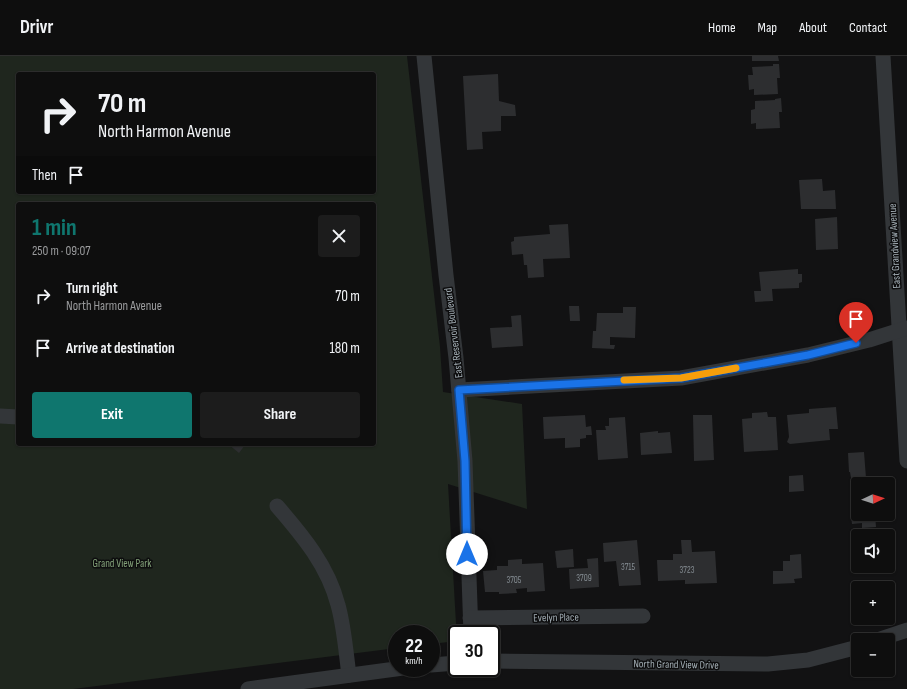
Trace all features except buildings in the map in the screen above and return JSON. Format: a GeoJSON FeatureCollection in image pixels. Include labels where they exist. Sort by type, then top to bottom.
{"type":"FeatureCollection","features":[{"type":"Feature","properties":{"kind":"street","name":"East Reservoir Boulevard"},"geometry":{"type":"LineString","coordinates":[[424,56],[465,461],[470,625]]}},
{"type":"Feature","properties":{"kind":"street","name":"East Grandview Avenue"},"geometry":{"type":"LineString","coordinates":[[883,56],[903,329],[907,461]]}},
{"type":"Feature","properties":{"kind":"street"},"geometry":{"type":"LineString","coordinates":[[459,390],[681,378],[808,355],[870,340],[903,329]]}},
{"type":"Feature","properties":{"kind":"street"},"geometry":{"type":"LineString","coordinates":[[0,416],[16,417]]}},
{"type":"Feature","properties":{"kind":"street"},"geometry":{"type":"LineString","coordinates":[[277,506],[303,536],[323,568],[338,605],[349,675]]}},
{"type":"Feature","properties":{"kind":"street","name":"Evelyn Place"},"geometry":{"type":"LineString","coordinates":[[470,618],[643,616]]}},
{"type":"Feature","properties":{"kind":"street"},"geometry":{"type":"LineString","coordinates":[[895,634],[907,630]]}},
{"type":"Feature","properties":{"kind":"street","name":"North Grand View Drive"},"geometry":{"type":"LineString","coordinates":[[500,661],[768,664],[808,660],[851,649]]}},
{"type":"Feature","properties":{"kind":"street"},"geometry":{"type":"LineString","coordinates":[[248,689],[388,670]]}},
{"type":"Feature","properties":{"kind":"green space","name":"Grand View Park"},"geometry":{"type":"Polygon","coordinates":[[[0,56],[407,56],[440,347],[443,392],[522,404],[527,509],[448,484],[456,625],[448,625],[448,642],[440,643],[440,625],[388,625],[388,649],[73,689],[0,689],[0,56]]]}},
{"type":"Feature","properties":{"kind":"slow traffic"},"geometry":{"type":"LineString","coordinates":[[624,380],[681,378],[736,368]]}},
{"type":"Feature","properties":{"kind":"route"},"geometry":{"type":"LineString","coordinates":[[467,554],[465,461],[459,390],[681,378],[808,355],[856,343]]}}]}
